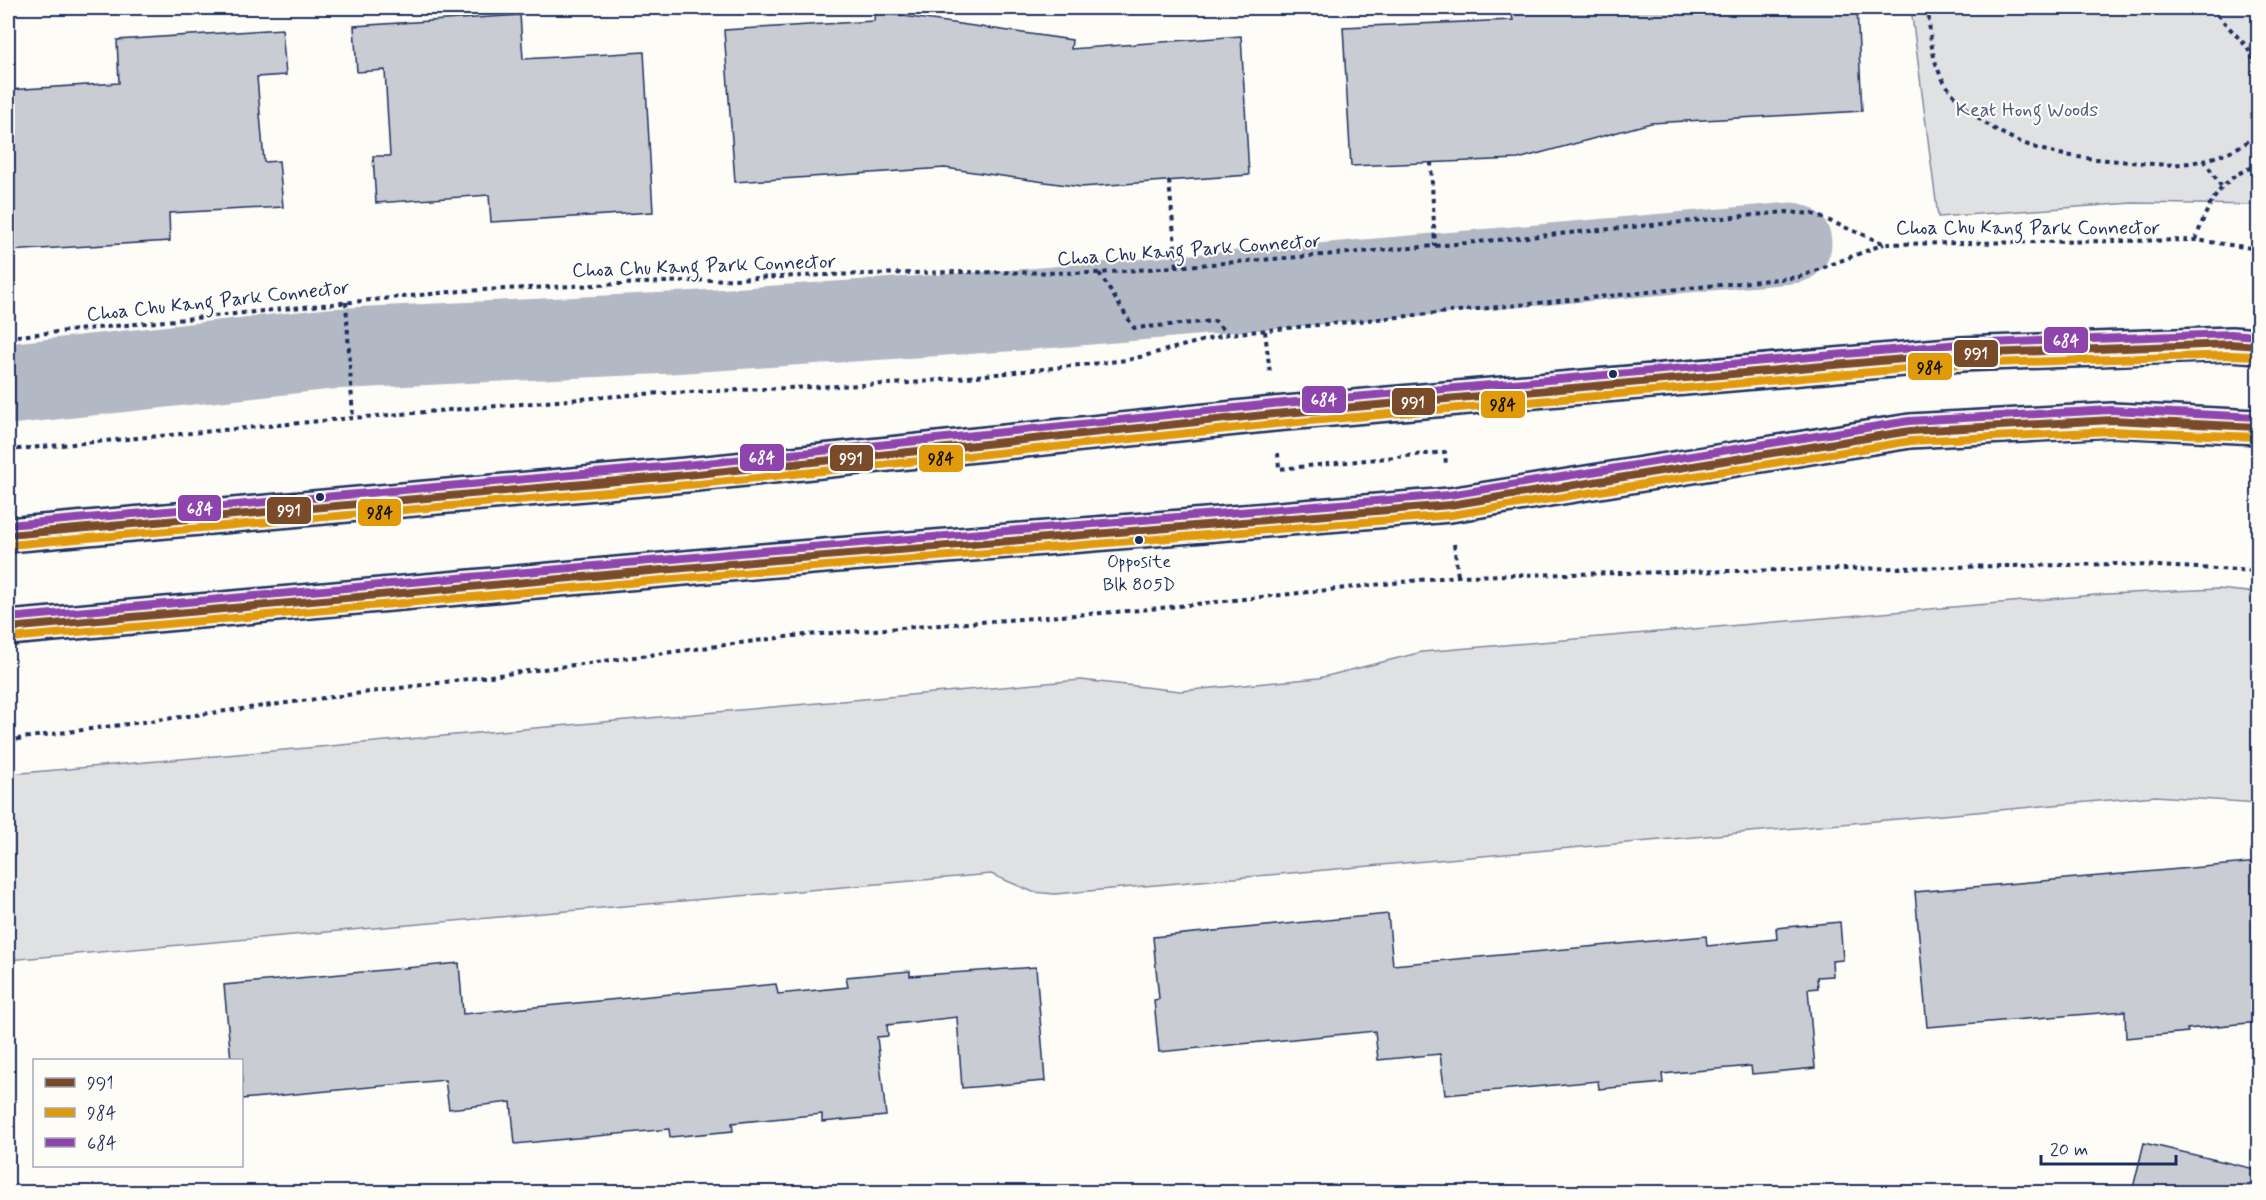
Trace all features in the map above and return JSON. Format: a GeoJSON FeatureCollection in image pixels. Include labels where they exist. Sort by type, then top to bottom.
{"type":"FeatureCollection","features":[{"type":"Feature","properties":{"kind":"main road"},"geometry":{"type":"LineString","coordinates":[[8,535],[697,474],[1274,414],[1961,354],[2231,344],[2259,346]]}},
{"type":"Feature","properties":{"kind":"main road"},"geometry":{"type":"LineString","coordinates":[[8,628],[763,561],[1450,505],[1910,431],[2112,420],[2259,427]]}},
{"type":"Feature","properties":{"kind":"path"},"geometry":{"type":"LineString","coordinates":[[1928,8],[1930,36],[1936,61],[1946,85],[1960,102],[2008,136],[2038,149],[2073,157],[2178,164],[2204,160],[2249,142],[2259,133]]}},
{"type":"Feature","properties":{"kind":"path"},"geometry":{"type":"LineString","coordinates":[[2211,8],[2247,47],[2259,69]]}},
{"type":"Feature","properties":{"kind":"path"},"geometry":{"type":"LineString","coordinates":[[2204,160],[2221,186]]}},
{"type":"Feature","properties":{"kind":"path"},"geometry":{"type":"LineString","coordinates":[[1431,162],[1436,246]]}},
{"type":"Feature","properties":{"kind":"path"},"geometry":{"type":"LineString","coordinates":[[2196,240],[2221,186],[2244,169],[2259,166]]}},
{"type":"Feature","properties":{"kind":"path"},"geometry":{"type":"LineString","coordinates":[[1169,181],[1177,268]]}},
{"type":"Feature","properties":{"kind":"path","name":"Choa Chu Kang Park Connector"},"geometry":{"type":"LineString","coordinates":[[8,337],[460,291],[824,275],[1099,273],[1436,246],[1786,213],[1813,214],[1885,244],[2196,240],[2259,249]]}},
{"type":"Feature","properties":{"kind":"path"},"geometry":{"type":"LineString","coordinates":[[8,450],[641,394],[911,383],[1128,360],[1228,334],[1799,277],[1885,244]]}},
{"type":"Feature","properties":{"kind":"path"},"geometry":{"type":"LineString","coordinates":[[1099,273],[1134,328],[1215,321],[1228,334]]}},
{"type":"Feature","properties":{"kind":"path"},"geometry":{"type":"LineString","coordinates":[[345,302],[353,418]]}},
{"type":"Feature","properties":{"kind":"path"},"geometry":{"type":"LineString","coordinates":[[1265,331],[1279,469],[1445,452],[1458,576]]}},
{"type":"Feature","properties":{"kind":"path"},"geometry":{"type":"LineString","coordinates":[[8,742],[22,738],[793,636],[1142,610],[1458,576],[2117,564],[2259,571]]}},
{"type":"Feature","properties":{"kind":"green space","name":"Keat Hong Woods"},"geometry":{"type":"Polygon","coordinates":[[[1911,8],[2258,8],[2258,205],[2133,203],[1938,217],[1911,8]]]}},
{"type":"Feature","properties":{"kind":"green space"},"geometry":{"type":"Polygon","coordinates":[[[2218,589],[2258,593],[2258,803],[2155,796],[1055,894],[1033,892],[991,874],[8,960],[8,775],[10,774],[1081,680],[1180,691],[1319,678],[1422,652],[2107,594],[2218,589]]]}},
{"type":"Feature","properties":{"kind":"building"},"geometry":{"type":"Polygon","coordinates":[[[1510,8],[1857,8],[1862,111],[1651,123],[1518,159],[1351,166],[1343,27],[1513,20],[1510,8]]]}},
{"type":"Feature","properties":{"kind":"building"},"geometry":{"type":"Polygon","coordinates":[[[875,12],[1072,40],[1071,49],[1241,36],[1249,175],[1081,187],[945,168],[735,182],[724,30],[874,21],[875,12]]]}},
{"type":"Feature","properties":{"kind":"building"},"geometry":{"type":"Polygon","coordinates":[[[520,15],[523,59],[644,52],[653,212],[491,222],[489,195],[376,203],[373,156],[390,156],[385,70],[357,72],[354,26],[520,15]]]}},
{"type":"Feature","properties":{"kind":"building"},"geometry":{"type":"Polygon","coordinates":[[[282,29],[286,75],[257,77],[264,162],[279,161],[283,207],[169,213],[170,241],[8,251],[8,90],[119,83],[117,40],[282,29]]]}},
{"type":"Feature","properties":{"kind":"building"},"geometry":{"type":"Polygon","coordinates":[[[2259,862],[2259,1022],[2126,1038],[2125,1011],[1927,1027],[1915,892],[2259,862]]]}},
{"type":"Feature","properties":{"kind":"building"},"geometry":{"type":"Polygon","coordinates":[[[1388,914],[1393,965],[1706,936],[1707,946],[1777,939],[1776,928],[1840,922],[1843,960],[1832,961],[1833,976],[1817,977],[1818,988],[1808,989],[1815,1068],[1752,1074],[1751,1066],[1662,1074],[1663,1083],[1599,1089],[1598,1081],[1445,1095],[1440,1054],[1378,1060],[1375,1031],[1159,1052],[1154,1000],[1159,999],[1153,937],[1388,914]]]}},
{"type":"Feature","properties":{"kind":"building"},"geometry":{"type":"Polygon","coordinates":[[[459,963],[463,1014],[776,984],[778,994],[848,987],[846,977],[910,971],[910,976],[1036,967],[1045,1081],[962,1088],[957,1017],[887,1025],[888,1036],[877,1037],[886,1116],[822,1122],[822,1114],[732,1123],[733,1131],[670,1137],[669,1129],[515,1144],[511,1102],[449,1109],[445,1080],[243,1099],[243,1059],[231,1059],[224,985],[459,963]]]}},
{"type":"Feature","properties":{"kind":"building"},"geometry":{"type":"Polygon","coordinates":[[[2144,1143],[2259,1170],[2259,1192],[2132,1192],[2144,1143]]]}},
{"type":"Feature","properties":{"kind":"waterway"},"geometry":{"type":"LineString","coordinates":[[8,384],[329,349],[670,333],[1020,310],[1791,243]]}},
{"type":"Feature","properties":{"kind":"transit line","name":"684"},"geometry":{"type":"LineString","coordinates":[[8,525],[696,464],[1273,404],[1960,344],[2231,334],[2258,336]]}},
{"type":"Feature","properties":{"kind":"transit line","name":"991"},"geometry":{"type":"LineString","coordinates":[[8,535],[697,474],[1274,414],[1961,354],[2231,344],[2258,346]]}},
{"type":"Feature","properties":{"kind":"transit line","name":"984"},"geometry":{"type":"LineString","coordinates":[[9,545],[698,484],[1275,424],[1962,364],[2257,356]]}},
{"type":"Feature","properties":{"kind":"transit line","name":"684"},"geometry":{"type":"LineString","coordinates":[[8,618],[762,551],[1449,495],[1909,421],[2111,410],[2258,417]]}},
{"type":"Feature","properties":{"kind":"transit line","name":"991"},"geometry":{"type":"LineString","coordinates":[[8,628],[763,561],[1450,505],[1910,431],[2112,420],[2258,427]]}},
{"type":"Feature","properties":{"kind":"transit line","name":"984"},"geometry":{"type":"LineString","coordinates":[[9,638],[764,571],[1451,515],[1911,441],[2112,431],[2257,437]]}},
{"type":"Feature","properties":{"kind":"place","name":"Opposite Blk 805D"},"geometry":{"type":"Point","coordinates":[1139,540]}}]}
